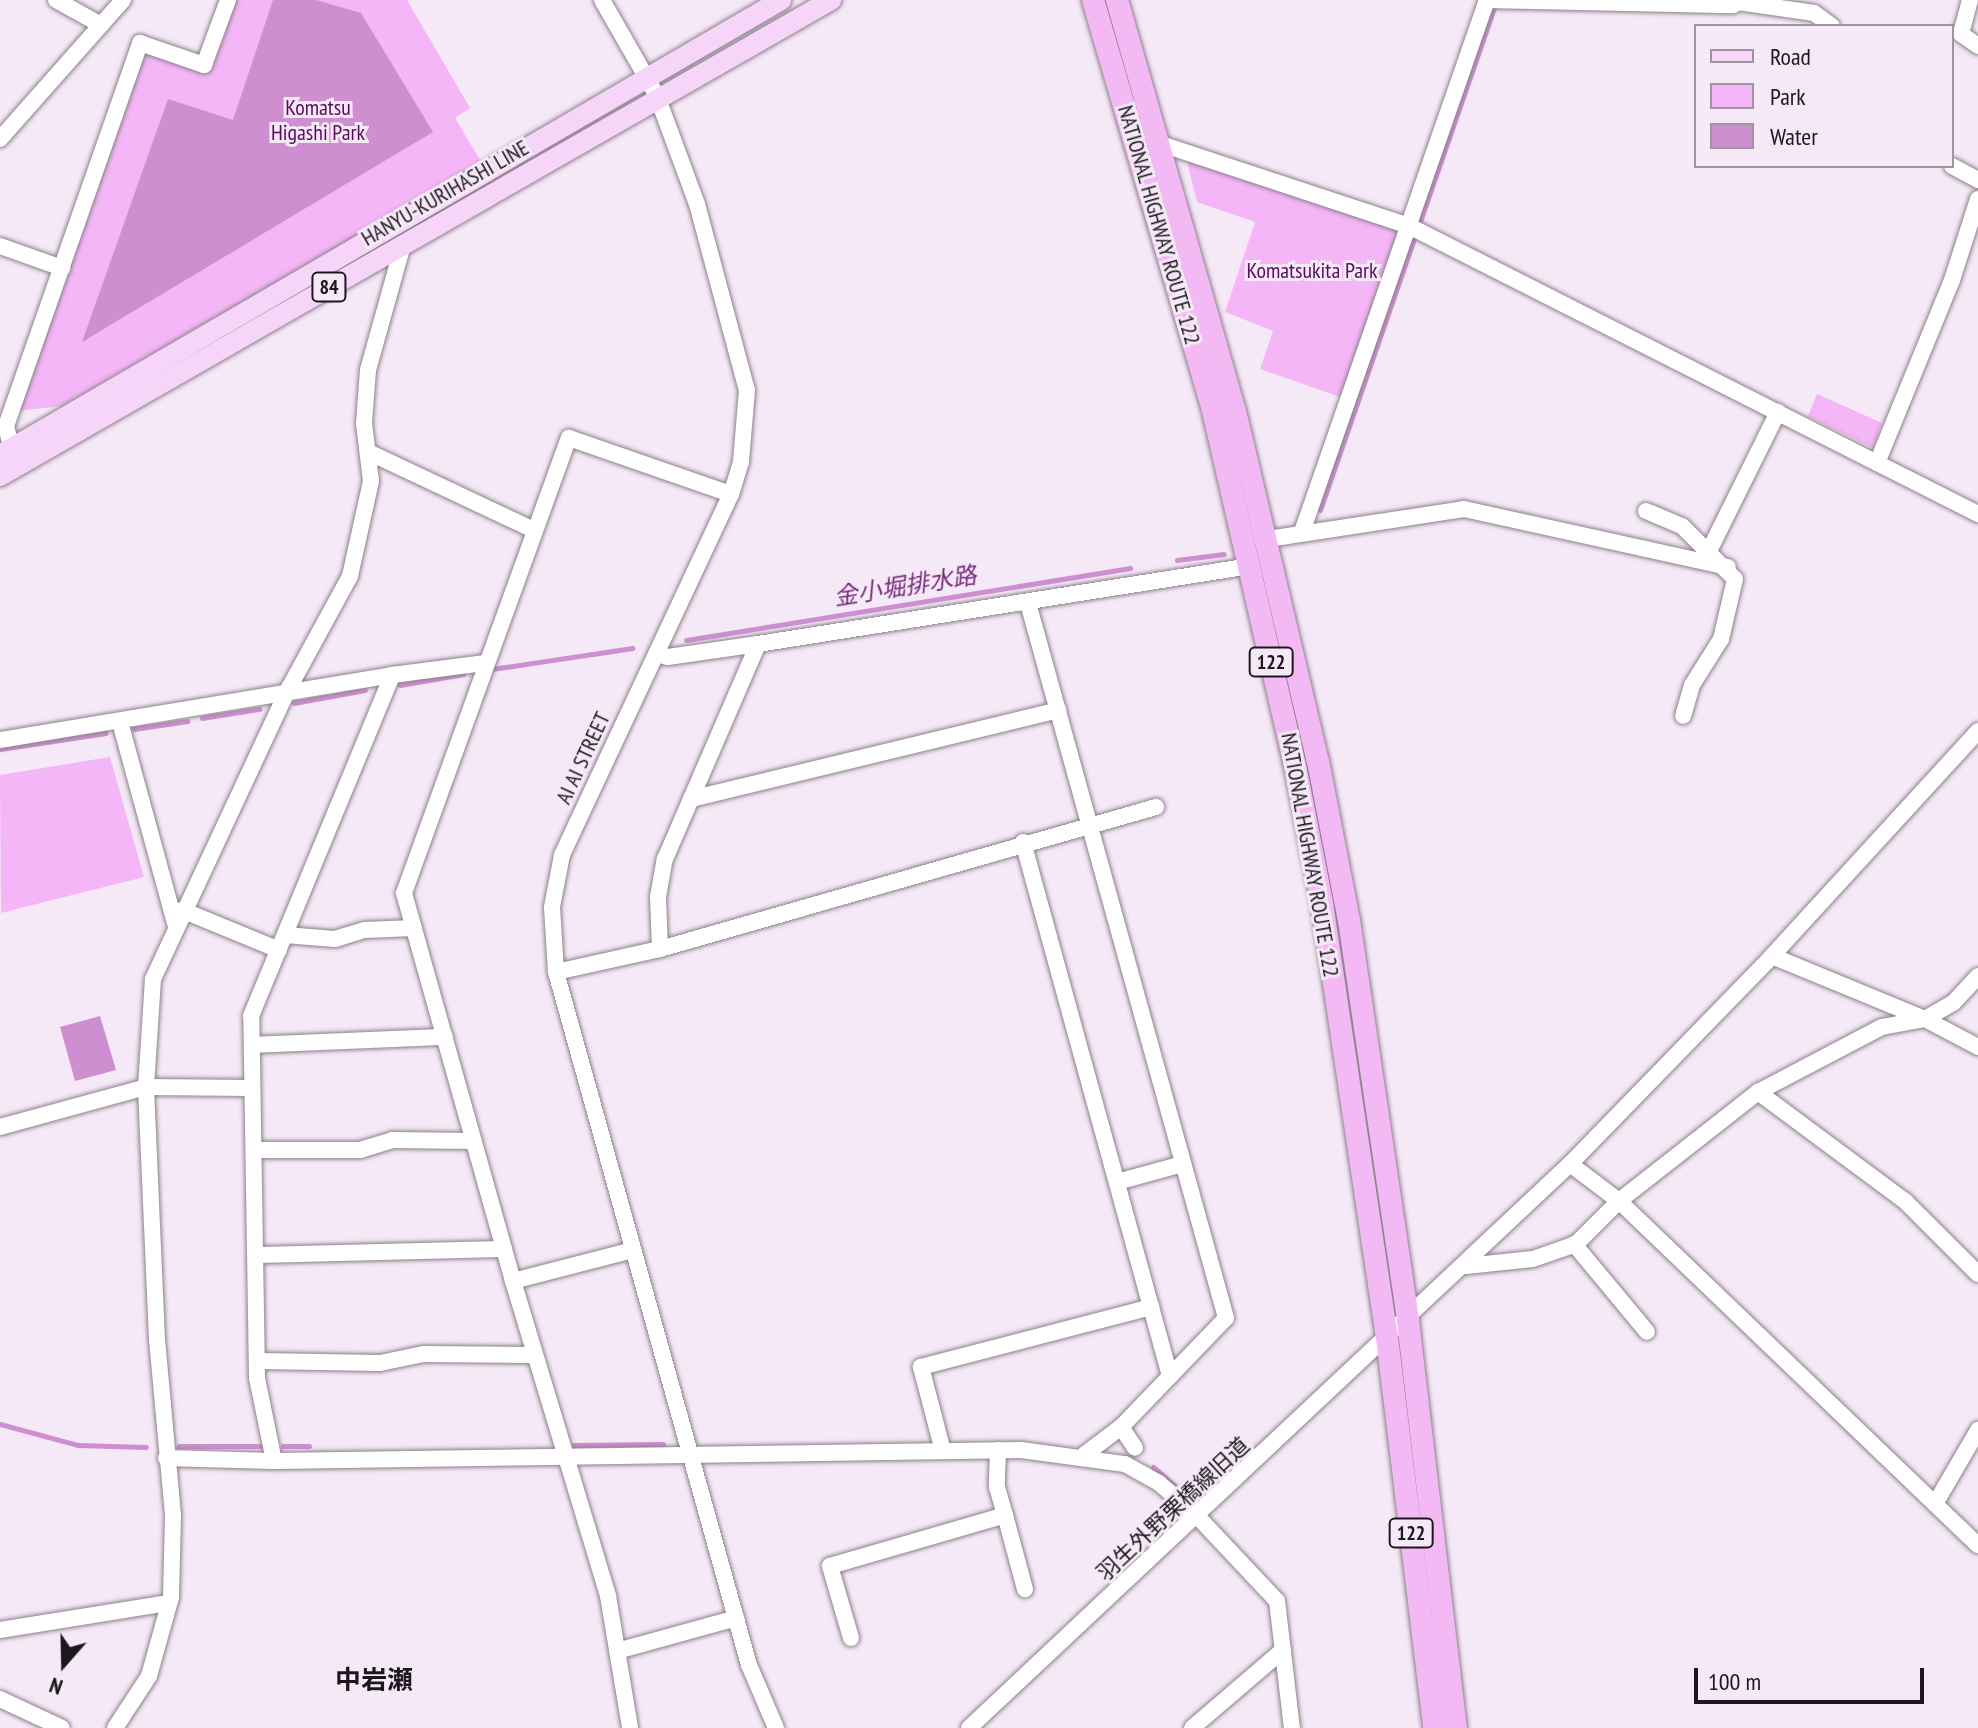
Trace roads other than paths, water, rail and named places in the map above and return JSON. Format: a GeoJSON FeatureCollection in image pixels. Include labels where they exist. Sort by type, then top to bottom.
{"type":"FeatureCollection","features":[{"type":"Feature","properties":{"kind":"highway","name":"NATIONAL HIGHWAY ROUTE 122"},"geometry":{"type":"LineString","coordinates":[[1093,0],[1214,415],[1322,903],[1387,1337],[1434,1728]]}},
{"type":"Feature","properties":{"kind":"highway","name":"NATIONAL HIGHWAY ROUTE 122"},"geometry":{"type":"LineString","coordinates":[[1117,0],[1161,144],[1268,539],[1349,920],[1408,1321],[1456,1728]]}},
{"type":"Feature","properties":{"kind":"main road","name":"HANYU-KURIHASHI LINE"},"geometry":{"type":"LineString","coordinates":[[0,476],[86,418],[646,77],[781,0]]}},
{"type":"Feature","properties":{"kind":"main road","name":"HANYU-KURIHASHI LINE"},"geometry":{"type":"LineString","coordinates":[[86,418],[403,245],[657,96],[831,0]]}},
{"type":"Feature","properties":{"kind":"main road"},"geometry":{"type":"LineString","coordinates":[[3,448],[86,418]]}},
{"type":"Feature","properties":{"kind":"main road"},"geometry":{"type":"LineString","coordinates":[[0,486],[86,418]]}},
{"type":"Feature","properties":{"kind":"street"},"geometry":{"type":"LineString","coordinates":[[56,0],[101,25]]}},
{"type":"Feature","properties":{"kind":"street"},"geometry":{"type":"LineString","coordinates":[[0,139],[123,0]]}},
{"type":"Feature","properties":{"kind":"street"},"geometry":{"type":"LineString","coordinates":[[3,448],[6,426],[140,43],[204,65],[228,0]]}},
{"type":"Feature","properties":{"kind":"street","name":"AI AI STREET"},"geometry":{"type":"LineString","coordinates":[[602,0],[657,96],[697,204],[747,390],[741,462],[731,494],[562,855],[552,907],[556,972],[749,1665],[776,1728]]}},
{"type":"Feature","properties":{"kind":"street"},"geometry":{"type":"LineString","coordinates":[[1302,532],[1487,0],[1740,1],[1814,13],[1829,24]]}},
{"type":"Feature","properties":{"kind":"street"},"geometry":{"type":"LineString","coordinates":[[1970,0],[1961,34],[1978,46]]}},
{"type":"Feature","properties":{"kind":"street"},"geometry":{"type":"LineString","coordinates":[[1161,144],[1409,226],[1978,514]]}},
{"type":"Feature","properties":{"kind":"street"},"geometry":{"type":"LineString","coordinates":[[1954,167],[1978,180]]}},
{"type":"Feature","properties":{"kind":"street"},"geometry":{"type":"LineString","coordinates":[[1877,463],[1952,280],[1978,199]]}},
{"type":"Feature","properties":{"kind":"street"},"geometry":{"type":"LineString","coordinates":[[115,1728],[149,1676],[169,1603],[173,1515],[166,1458],[146,1087],[153,979],[179,917],[289,688],[350,576],[371,481],[368,370],[403,245]]}},
{"type":"Feature","properties":{"kind":"street"},"geometry":{"type":"LineString","coordinates":[[0,246],[62,268]]}},
{"type":"Feature","properties":{"kind":"street"},"geometry":{"type":"LineString","coordinates":[[1710,549],[1778,412]]}},
{"type":"Feature","properties":{"kind":"street"},"geometry":{"type":"LineString","coordinates":[[630,1728],[608,1596],[562,1456],[404,893],[532,529],[569,438],[731,494]]}},
{"type":"Feature","properties":{"kind":"street"},"geometry":{"type":"LineString","coordinates":[[368,452],[532,529]]}},
{"type":"Feature","properties":{"kind":"street"},"geometry":{"type":"LineString","coordinates":[[1268,539],[1464,509],[1728,567]]}},
{"type":"Feature","properties":{"kind":"street"},"geometry":{"type":"LineString","coordinates":[[1646,511],[1682,526],[1710,549],[1735,579],[1721,639],[1692,685],[1683,716]]}},
{"type":"Feature","properties":{"kind":"street"},"geometry":{"type":"LineString","coordinates":[[656,654],[668,657],[758,644],[1249,566]]}},
{"type":"Feature","properties":{"kind":"street"},"geometry":{"type":"LineString","coordinates":[[1028,603],[1226,1318],[1121,1427],[1084,1455]]}},
{"type":"Feature","properties":{"kind":"street"},"geometry":{"type":"LineString","coordinates":[[660,949],[663,868],[758,644]]}},
{"type":"Feature","properties":{"kind":"street"},"geometry":{"type":"LineString","coordinates":[[0,740],[120,722],[289,688],[485,663]]}},
{"type":"Feature","properties":{"kind":"street"},"geometry":{"type":"LineString","coordinates":[[274,1461],[258,1361],[251,1016],[392,675]]}},
{"type":"Feature","properties":{"kind":"street"},"geometry":{"type":"LineString","coordinates":[[691,799],[1058,710]]}},
{"type":"Feature","properties":{"kind":"street"},"geometry":{"type":"LineString","coordinates":[[120,722],[179,917]]}},
{"type":"Feature","properties":{"kind":"street","name":"羽生外野栗橋線旧道"},"geometry":{"type":"LineString","coordinates":[[969,1728],[1387,1337],[1408,1321],[1570,1164],[1772,956],[1978,731]]}},
{"type":"Feature","properties":{"kind":"street"},"geometry":{"type":"LineString","coordinates":[[556,972],[660,949],[1023,842],[1156,807]]}},
{"type":"Feature","properties":{"kind":"street"},"geometry":{"type":"LineString","coordinates":[[1023,842],[1170,1376]]}},
{"type":"Feature","properties":{"kind":"street"},"geometry":{"type":"LineString","coordinates":[[179,917],[282,942],[335,939],[365,930],[414,928]]}},
{"type":"Feature","properties":{"kind":"street"},"geometry":{"type":"LineString","coordinates":[[1772,956],[1925,1019],[1978,1047]]}},
{"type":"Feature","properties":{"kind":"street"},"geometry":{"type":"LineString","coordinates":[[1466,1266],[1533,1259],[1574,1244],[1619,1201],[1758,1092],[1882,1027],[1925,1019],[1953,1003],[1978,976]]}},
{"type":"Feature","properties":{"kind":"street"},"geometry":{"type":"LineString","coordinates":[[252,1045],[445,1037]]}},
{"type":"Feature","properties":{"kind":"street"},"geometry":{"type":"LineString","coordinates":[[0,1127],[146,1087],[252,1088]]}},
{"type":"Feature","properties":{"kind":"street"},"geometry":{"type":"LineString","coordinates":[[1758,1092],[1905,1201],[1978,1274]]}},
{"type":"Feature","properties":{"kind":"street"},"geometry":{"type":"LineString","coordinates":[[254,1150],[360,1150],[392,1140],[474,1141]]}},
{"type":"Feature","properties":{"kind":"street"},"geometry":{"type":"LineString","coordinates":[[1117,1182],[1183,1164]]}},
{"type":"Feature","properties":{"kind":"street"},"geometry":{"type":"LineString","coordinates":[[1570,1164],[1619,1201],[1978,1545]]}},
{"type":"Feature","properties":{"kind":"street"},"geometry":{"type":"LineString","coordinates":[[1574,1244],[1647,1332]]}},
{"type":"Feature","properties":{"kind":"street"},"geometry":{"type":"LineString","coordinates":[[256,1255],[504,1249]]}},
{"type":"Feature","properties":{"kind":"street"},"geometry":{"type":"LineString","coordinates":[[513,1281],[633,1250]]}},
{"type":"Feature","properties":{"kind":"street"},"geometry":{"type":"LineString","coordinates":[[943,1451],[921,1367],[1151,1307]]}},
{"type":"Feature","properties":{"kind":"street"},"geometry":{"type":"LineString","coordinates":[[258,1361],[380,1363],[424,1354],[533,1355]]}},
{"type":"Feature","properties":{"kind":"street"},"geometry":{"type":"LineString","coordinates":[[1121,1427],[1135,1448]]}},
{"type":"Feature","properties":{"kind":"street"},"geometry":{"type":"LineString","coordinates":[[1935,1504],[1978,1430]]}},
{"type":"Feature","properties":{"kind":"street"},"geometry":{"type":"LineString","coordinates":[[166,1458],[274,1461],[998,1450],[1084,1455],[1125,1464],[1159,1483],[1198,1517],[1277,1601],[1292,1728]]}},
{"type":"Feature","properties":{"kind":"street"},"geometry":{"type":"LineString","coordinates":[[998,1450],[997,1487],[1025,1589]]}},
{"type":"Feature","properties":{"kind":"street"},"geometry":{"type":"LineString","coordinates":[[851,1638],[830,1566],[1005,1515]]}},
{"type":"Feature","properties":{"kind":"street"},"geometry":{"type":"LineString","coordinates":[[0,1630],[169,1603]]}},
{"type":"Feature","properties":{"kind":"street"},"geometry":{"type":"LineString","coordinates":[[617,1651],[737,1618]]}},
{"type":"Feature","properties":{"kind":"street"},"geometry":{"type":"LineString","coordinates":[[1192,1728],[1283,1650]]}},
{"type":"Feature","properties":{"kind":"street"},"geometry":{"type":"LineString","coordinates":[[0,1699],[62,1728]]}},
{"type":"Feature","properties":{"kind":"water"},"geometry":{"type":"Polygon","coordinates":[[[273,0],[316,0],[361,13],[433,132],[82,342],[168,99],[233,120],[273,0]]]}},
{"type":"Feature","properties":{"kind":"water"},"geometry":{"type":"Polygon","coordinates":[[[100,1016],[116,1070],[75,1081],[60,1027],[100,1016]]]}},
{"type":"Feature","properties":{"kind":"waterway"},"geometry":{"type":"LineString","coordinates":[[1320,510],[1495,5]]}},
{"type":"Feature","properties":{"kind":"waterway","name":"金小堀排水路"},"geometry":{"type":"LineString","coordinates":[[1177,560],[1224,554]]}},
{"type":"Feature","properties":{"kind":"waterway","name":"金小堀排水路"},"geometry":{"type":"LineString","coordinates":[[686,640],[1130,568]]}},
{"type":"Feature","properties":{"kind":"waterway","name":"金小堀排水路"},"geometry":{"type":"LineString","coordinates":[[492,669],[632,648]]}},
{"type":"Feature","properties":{"kind":"waterway","name":"金小堀排水路"},"geometry":{"type":"LineString","coordinates":[[400,685],[463,674]]}},
{"type":"Feature","properties":{"kind":"waterway","name":"金小堀排水路"},"geometry":{"type":"LineString","coordinates":[[294,703],[365,690]]}},
{"type":"Feature","properties":{"kind":"waterway","name":"金小堀排水路"},"geometry":{"type":"LineString","coordinates":[[202,718],[259,709]]}},
{"type":"Feature","properties":{"kind":"waterway","name":"金小堀排水路"},"geometry":{"type":"LineString","coordinates":[[134,729],[187,721]]}},
{"type":"Feature","properties":{"kind":"waterway","name":"金小堀排水路"},"geometry":{"type":"LineString","coordinates":[[0,749],[106,733]]}},
{"type":"Feature","properties":{"kind":"waterway"},"geometry":{"type":"LineString","coordinates":[[0,1424],[78,1445],[146,1447]]}},
{"type":"Feature","properties":{"kind":"waterway"},"geometry":{"type":"LineString","coordinates":[[574,1445],[663,1444]]}},
{"type":"Feature","properties":{"kind":"waterway"},"geometry":{"type":"LineString","coordinates":[[179,1446],[260,1446]]}},
{"type":"Feature","properties":{"kind":"waterway"},"geometry":{"type":"LineString","coordinates":[[283,1446],[309,1446]]}},
{"type":"Feature","properties":{"kind":"waterway"},"geometry":{"type":"LineString","coordinates":[[1153,1467],[1189,1498]]}},
{"type":"Feature","properties":{"kind":"district","name":"中岩瀬"},"geometry":{"type":"Point","coordinates":[374,1680]}},
{"type":"Feature","properties":{"kind":"park label","name":"Komatsu Higashi Park"},"geometry":{"type":"Point","coordinates":[318,120]}},
{"type":"Feature","properties":{"kind":"park label","name":"Komatsukita Park"},"geometry":{"type":"Point","coordinates":[1312,271]}}]}
